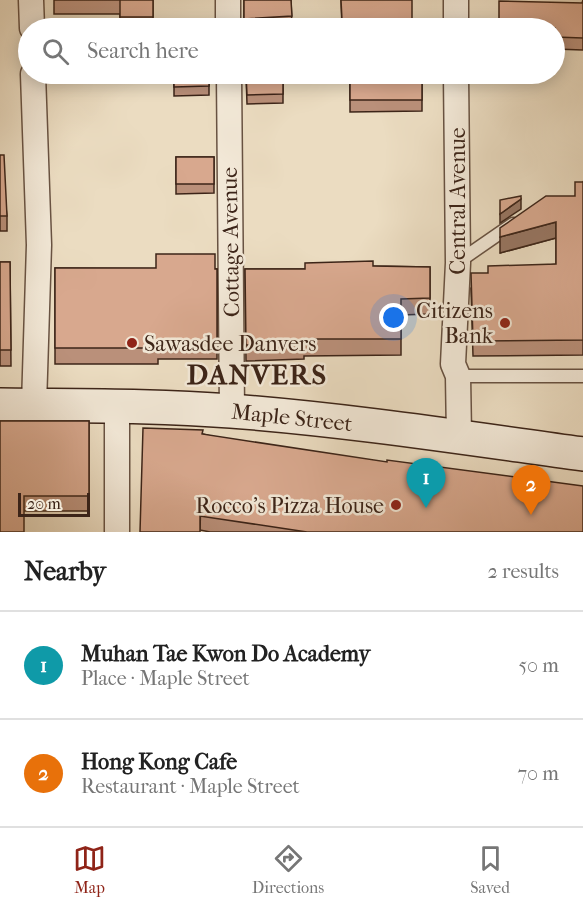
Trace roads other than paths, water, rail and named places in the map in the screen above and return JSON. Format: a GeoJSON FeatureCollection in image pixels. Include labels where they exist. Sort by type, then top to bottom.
{"type":"FeatureCollection","features":[{"type":"Feature","properties":{"kind":"main road","name":"Maple Street"},"geometry":{"type":"LineString","coordinates":[[0,405],[117,405],[232,411],[339,421],[583,454]]}},
{"type":"Feature","properties":{"kind":"street"},"geometry":{"type":"LineString","coordinates":[[31,0],[32,18]]}},
{"type":"Feature","properties":{"kind":"street"},"geometry":{"type":"LineString","coordinates":[[228,0],[228,18]]}},
{"type":"Feature","properties":{"kind":"street"},"geometry":{"type":"LineString","coordinates":[[456,0],[456,18]]}},
{"type":"Feature","properties":{"kind":"street"},"geometry":{"type":"LineString","coordinates":[[33,84],[39,245],[34,405]]}},
{"type":"Feature","properties":{"kind":"street","name":"Cottage Avenue"},"geometry":{"type":"LineString","coordinates":[[229,84],[232,411]]}},
{"type":"Feature","properties":{"kind":"street","name":"Central Avenue"},"geometry":{"type":"LineString","coordinates":[[456,84],[458,263],[453,364],[458,376],[459,436]]}},
{"type":"Feature","properties":{"kind":"street"},"geometry":{"type":"LineString","coordinates":[[117,405],[117,532]]}},
{"type":"Feature","properties":{"kind":"lane"},"geometry":{"type":"LineString","coordinates":[[458,263],[522,218]]}},
{"type":"Feature","properties":{"kind":"lane"},"geometry":{"type":"LineString","coordinates":[[458,376],[583,376]]}},
{"type":"Feature","properties":{"kind":"place","name":"Citizens Bank"},"geometry":{"type":"Point","coordinates":[505,323]}},
{"type":"Feature","properties":{"kind":"place","name":"Sawasdee Danvers"},"geometry":{"type":"Point","coordinates":[132,343]}},
{"type":"Feature","properties":{"kind":"place","name":"Rocco's Pizza House"},"geometry":{"type":"Point","coordinates":[396,505]}},
{"type":"Feature","properties":{"kind":"place","name":"Muhan Tae Kwon Do Academy"},"geometry":{"type":"Point","coordinates":[426,508]}},
{"type":"Feature","properties":{"kind":"place","name":"Hong Kong Cafe"},"geometry":{"type":"Point","coordinates":[531,515]}},
{"type":"Feature","properties":{"kind":"district","name":"DANVERS"},"geometry":{"type":"Point","coordinates":[257,374]}}]}
